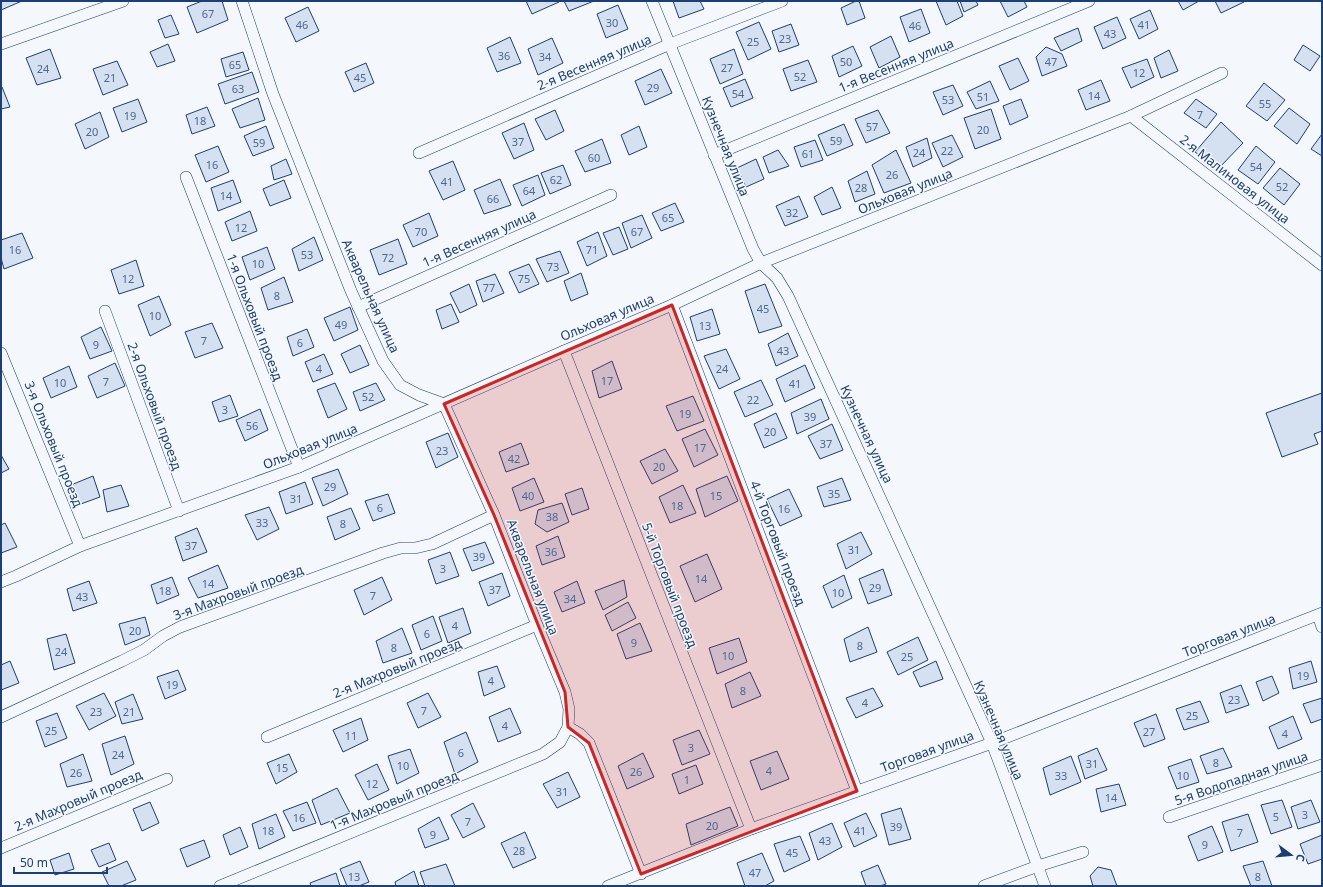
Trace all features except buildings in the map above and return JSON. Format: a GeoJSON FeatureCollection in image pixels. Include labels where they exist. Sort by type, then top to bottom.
{"type":"FeatureCollection","features":[{"type":"Feature","properties":{"kind":"street"},"geometry":{"type":"LineString","coordinates":[[1,44],[123,1]]}},
{"type":"Feature","properties":{"kind":"street","name":"Акварельная улица"},"geometry":{"type":"LineString","coordinates":[[242,1],[273,94],[358,307],[383,361],[400,386],[444,404],[494,515],[537,626],[565,692],[569,709],[568,727]]}},
{"type":"Feature","properties":{"kind":"street","name":"Кузнечная улица"},"geometry":{"type":"LineString","coordinates":[[652,1],[753,249],[761,264],[777,278],[788,296],[992,743],[1045,886]]}},
{"type":"Feature","properties":{"kind":"street","name":"2-я Весенняя улица"},"geometry":{"type":"LineString","coordinates":[[419,153],[670,44],[782,1]]}},
{"type":"Feature","properties":{"kind":"street","name":"1-я Весенняя улица"},"geometry":{"type":"LineString","coordinates":[[714,156],[1089,1]]}},
{"type":"Feature","properties":{"kind":"street","name":"Ольховая улица"},"geometry":{"type":"LineString","coordinates":[[1,582],[80,546],[299,467],[672,305],[761,264],[1131,116],[1222,73]]}},
{"type":"Feature","properties":{"kind":"street","name":"2-я Малиновая улица"},"geometry":{"type":"LineString","coordinates":[[1131,116],[1322,265]]}},
{"type":"Feature","properties":{"kind":"street","name":"1-я Ольховый проезд"},"geometry":{"type":"LineString","coordinates":[[186,177],[299,467]]}},
{"type":"Feature","properties":{"kind":"street","name":"1-я Весенняя улица"},"geometry":{"type":"LineString","coordinates":[[358,307],[611,195]]}},
{"type":"Feature","properties":{"kind":"street","name":"4-й Торговый проезд"},"geometry":{"type":"LineString","coordinates":[[672,305],[857,791]]}},
{"type":"Feature","properties":{"kind":"street","name":"2-я Ольховый проезд"},"geometry":{"type":"LineString","coordinates":[[105,311],[179,511]]}},
{"type":"Feature","properties":{"kind":"street","name":"5-й Торговый проезд"},"geometry":{"type":"LineString","coordinates":[[564,351],[751,829]]}},
{"type":"Feature","properties":{"kind":"street","name":"3-я Ольховый проезд"},"geometry":{"type":"LineString","coordinates":[[1,353],[80,546]]}},
{"type":"Feature","properties":{"kind":"street","name":"3-я Махровый проезд"},"geometry":{"type":"LineString","coordinates":[[1,717],[144,650],[163,636],[180,627],[383,553],[401,548],[415,548],[432,544],[494,515]]}},
{"type":"Feature","properties":{"kind":"street"},"geometry":{"type":"LineString","coordinates":[[1320,614],[1322,626]]}},
{"type":"Feature","properties":{"kind":"street","name":"Торговая улица"},"geometry":{"type":"LineString","coordinates":[[608,886],[636,879],[751,829],[992,743],[1320,614]]}},
{"type":"Feature","properties":{"kind":"street","name":"2-я Махровый проезд"},"geometry":{"type":"LineString","coordinates":[[267,737],[537,626]]}},
{"type":"Feature","properties":{"kind":"street"},"geometry":{"type":"LineString","coordinates":[[568,727],[580,734],[589,743],[636,879]]}},
{"type":"Feature","properties":{"kind":"street","name":"1-я Махровый проезд"},"geometry":{"type":"LineString","coordinates":[[220,886],[543,754],[560,742],[568,727]]}},
{"type":"Feature","properties":{"kind":"street","name":"5-я Водопадная улица"},"geometry":{"type":"LineString","coordinates":[[1169,817],[1322,765]]}},
{"type":"Feature","properties":{"kind":"street","name":"2-я Махровый проезд"},"geometry":{"type":"LineString","coordinates":[[1,848],[167,779]]}},
{"type":"Feature","properties":{"kind":"street"},"geometry":{"type":"LineString","coordinates":[[984,886],[1038,866],[1083,852]]}},
{"type":"Feature","properties":{"kind":"highlighted area"},"geometry":{"type":"Polygon","coordinates":[[[672,305],[857,791],[641,874],[589,743],[568,727],[565,692],[494,515],[444,404],[672,305]]]}}]}
